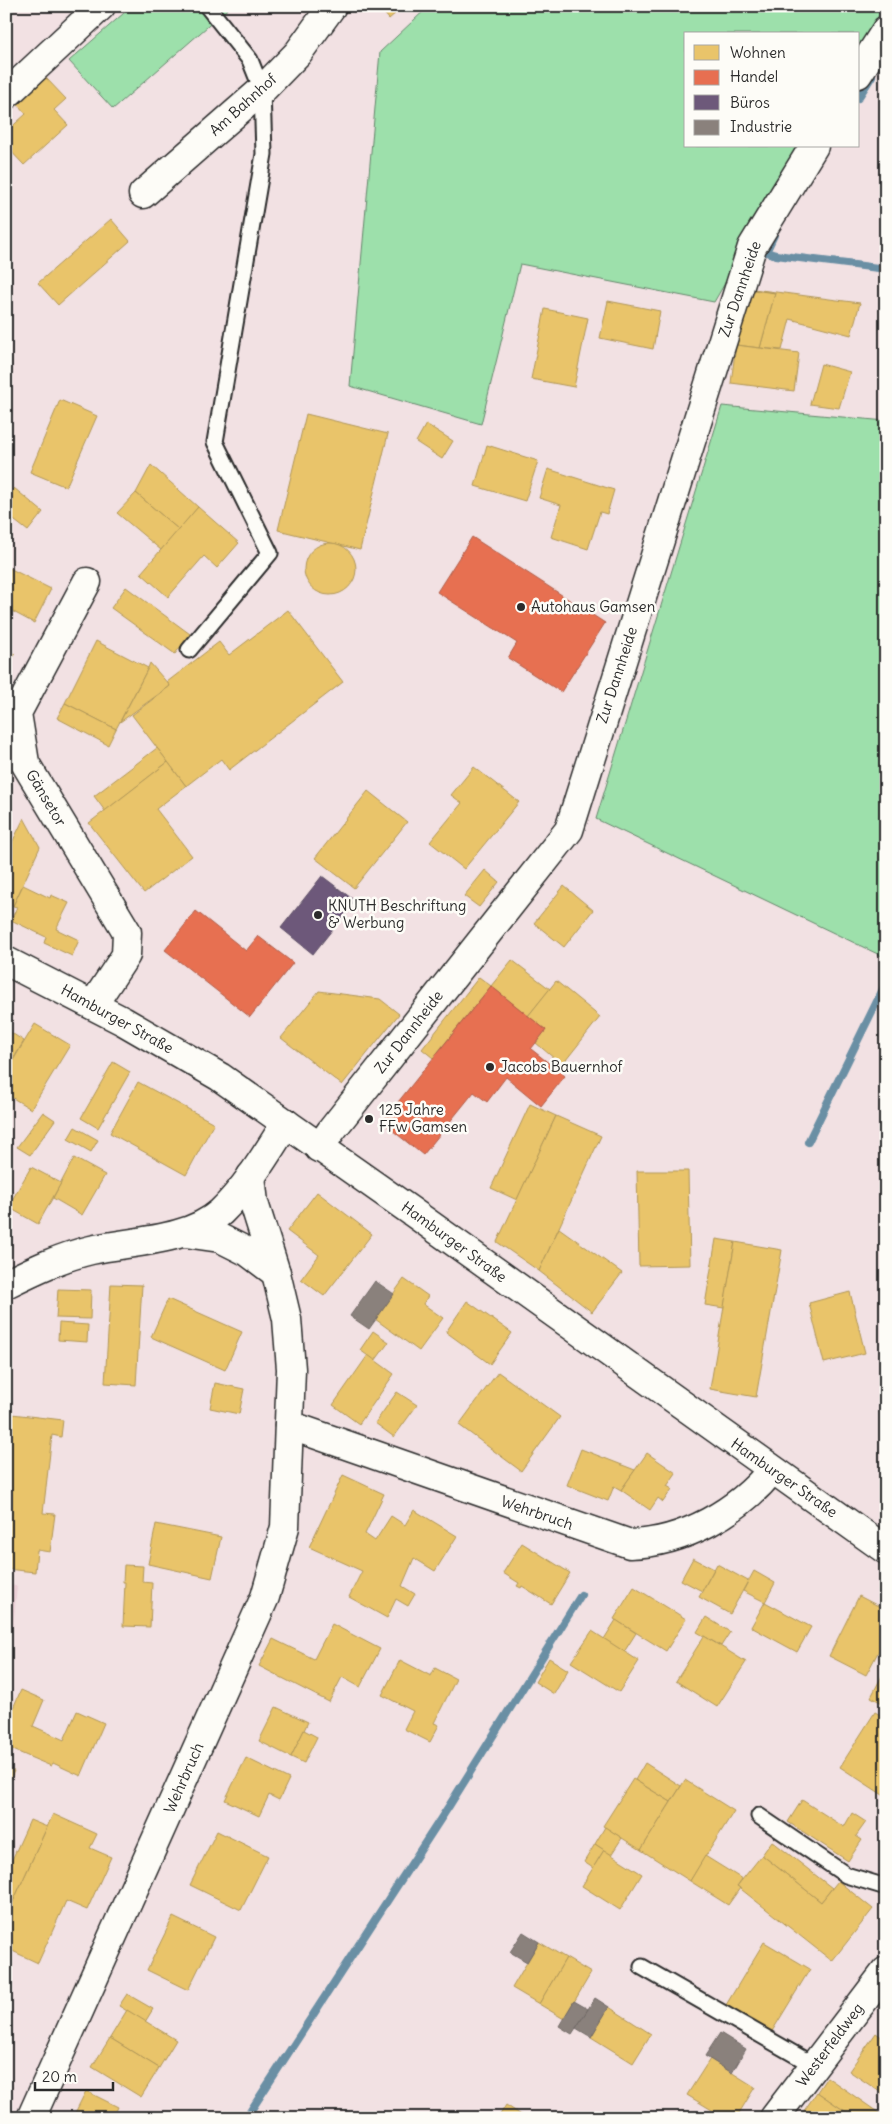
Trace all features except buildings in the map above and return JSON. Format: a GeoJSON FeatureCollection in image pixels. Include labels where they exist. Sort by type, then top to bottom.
{"type":"FeatureCollection","features":[{"type":"Feature","properties":{"kind":"street"},"geometry":{"type":"LineString","coordinates":[[6,95],[101,6]]}},
{"type":"Feature","properties":{"kind":"street","name":"Am Bahnhof"},"geometry":{"type":"LineString","coordinates":[[143,194],[262,90],[298,53],[332,6]]}},
{"type":"Feature","properties":{"kind":"street"},"geometry":{"type":"LineString","coordinates":[[860,71],[886,30]]}},
{"type":"Feature","properties":{"kind":"street","name":"Zur Dannheide"},"geometry":{"type":"LineString","coordinates":[[320,1148],[331,1131],[569,830],[752,247],[813,148]]}},
{"type":"Feature","properties":{"kind":"street","name":"Gänsetor"},"geometry":{"type":"LineString","coordinates":[[87,582],[17,713],[25,762],[127,932],[126,954],[93,1005]]}},
{"type":"Feature","properties":{"kind":"street","name":"Hamburger Straße"},"geometry":{"type":"LineString","coordinates":[[6,962],[93,1005],[220,1077],[886,1550]]}},
{"type":"Feature","properties":{"kind":"street"},"geometry":{"type":"LineString","coordinates":[[186,1233],[220,1212],[251,1176],[286,1123]]}},
{"type":"Feature","properties":{"kind":"street","name":"Wehrbruch"},"geometry":{"type":"LineString","coordinates":[[32,2118],[265,1597],[285,1527],[291,1369],[288,1327],[276,1273],[254,1203],[251,1176]]}},
{"type":"Feature","properties":{"kind":"street"},"geometry":{"type":"LineString","coordinates":[[6,1284],[50,1263],[90,1251],[186,1233],[220,1238],[248,1252],[276,1273]]}},
{"type":"Feature","properties":{"kind":"street","name":"Wehrbruch"},"geometry":{"type":"LineString","coordinates":[[289,1426],[630,1544],[645,1544],[672,1537],[715,1519],[758,1488],[772,1470]]}},
{"type":"Feature","properties":{"kind":"street","name":"Westerfeldweg"},"geometry":{"type":"LineString","coordinates":[[774,2118],[886,1971]]}},
{"type":"Feature","properties":{"kind":"lane"},"geometry":{"type":"LineString","coordinates":[[189,650],[270,553],[215,442],[264,154],[262,90],[250,60],[207,6]]}},
{"type":"Feature","properties":{"kind":"lane"},"geometry":{"type":"LineString","coordinates":[[759,1816],[846,1875],[886,1887]]}},
{"type":"Feature","properties":{"kind":"lane"},"geometry":{"type":"LineString","coordinates":[[642,1967],[815,2066]]}},
{"type":"Feature","properties":{"kind":"shaded area"},"geometry":{"type":"Polygon","coordinates":[[[6,1585],[17,1586],[13,1627],[6,1626],[6,1585]]]}},
{"type":"Feature","properties":{"kind":"green space"},"geometry":{"type":"Polygon","coordinates":[[[132,6],[231,6],[113,109],[69,61],[132,6]]]}},
{"type":"Feature","properties":{"kind":"green space"},"geometry":{"type":"Polygon","coordinates":[[[429,6],[886,6],[886,10],[860,54],[860,32],[684,32],[684,148],[804,148],[714,302],[520,264],[481,424],[350,386],[380,52],[429,6]]]}},
{"type":"Feature","properties":{"kind":"green space"},"geometry":{"type":"Polygon","coordinates":[[[722,406],[886,421],[886,958],[596,819],[722,406]]]}},
{"type":"Feature","properties":{"kind":"waterway"},"geometry":{"type":"LineString","coordinates":[[860,95],[872,76]]}},
{"type":"Feature","properties":{"kind":"waterway"},"geometry":{"type":"LineString","coordinates":[[774,235],[766,252],[776,255],[886,269]]}},
{"type":"Feature","properties":{"kind":"waterway"},"geometry":{"type":"LineString","coordinates":[[808,1142],[886,983]]}},
{"type":"Feature","properties":{"kind":"waterway"},"geometry":{"type":"LineString","coordinates":[[246,2118],[449,1806],[581,1595]]}},
{"type":"Feature","properties":{"kind":"place","name":"Autohaus Gamsen"},"geometry":{"type":"Point","coordinates":[521,607]}},
{"type":"Feature","properties":{"kind":"place","name":"KNUTH Beschriftung & Werbung"},"geometry":{"type":"Point","coordinates":[318,915]}},
{"type":"Feature","properties":{"kind":"place","name":"Jacobs Bauernhof"},"geometry":{"type":"Point","coordinates":[490,1067]}},
{"type":"Feature","properties":{"kind":"place","name":"125 Jahre FFw Gamsen"},"geometry":{"type":"Point","coordinates":[369,1119]}}]}
